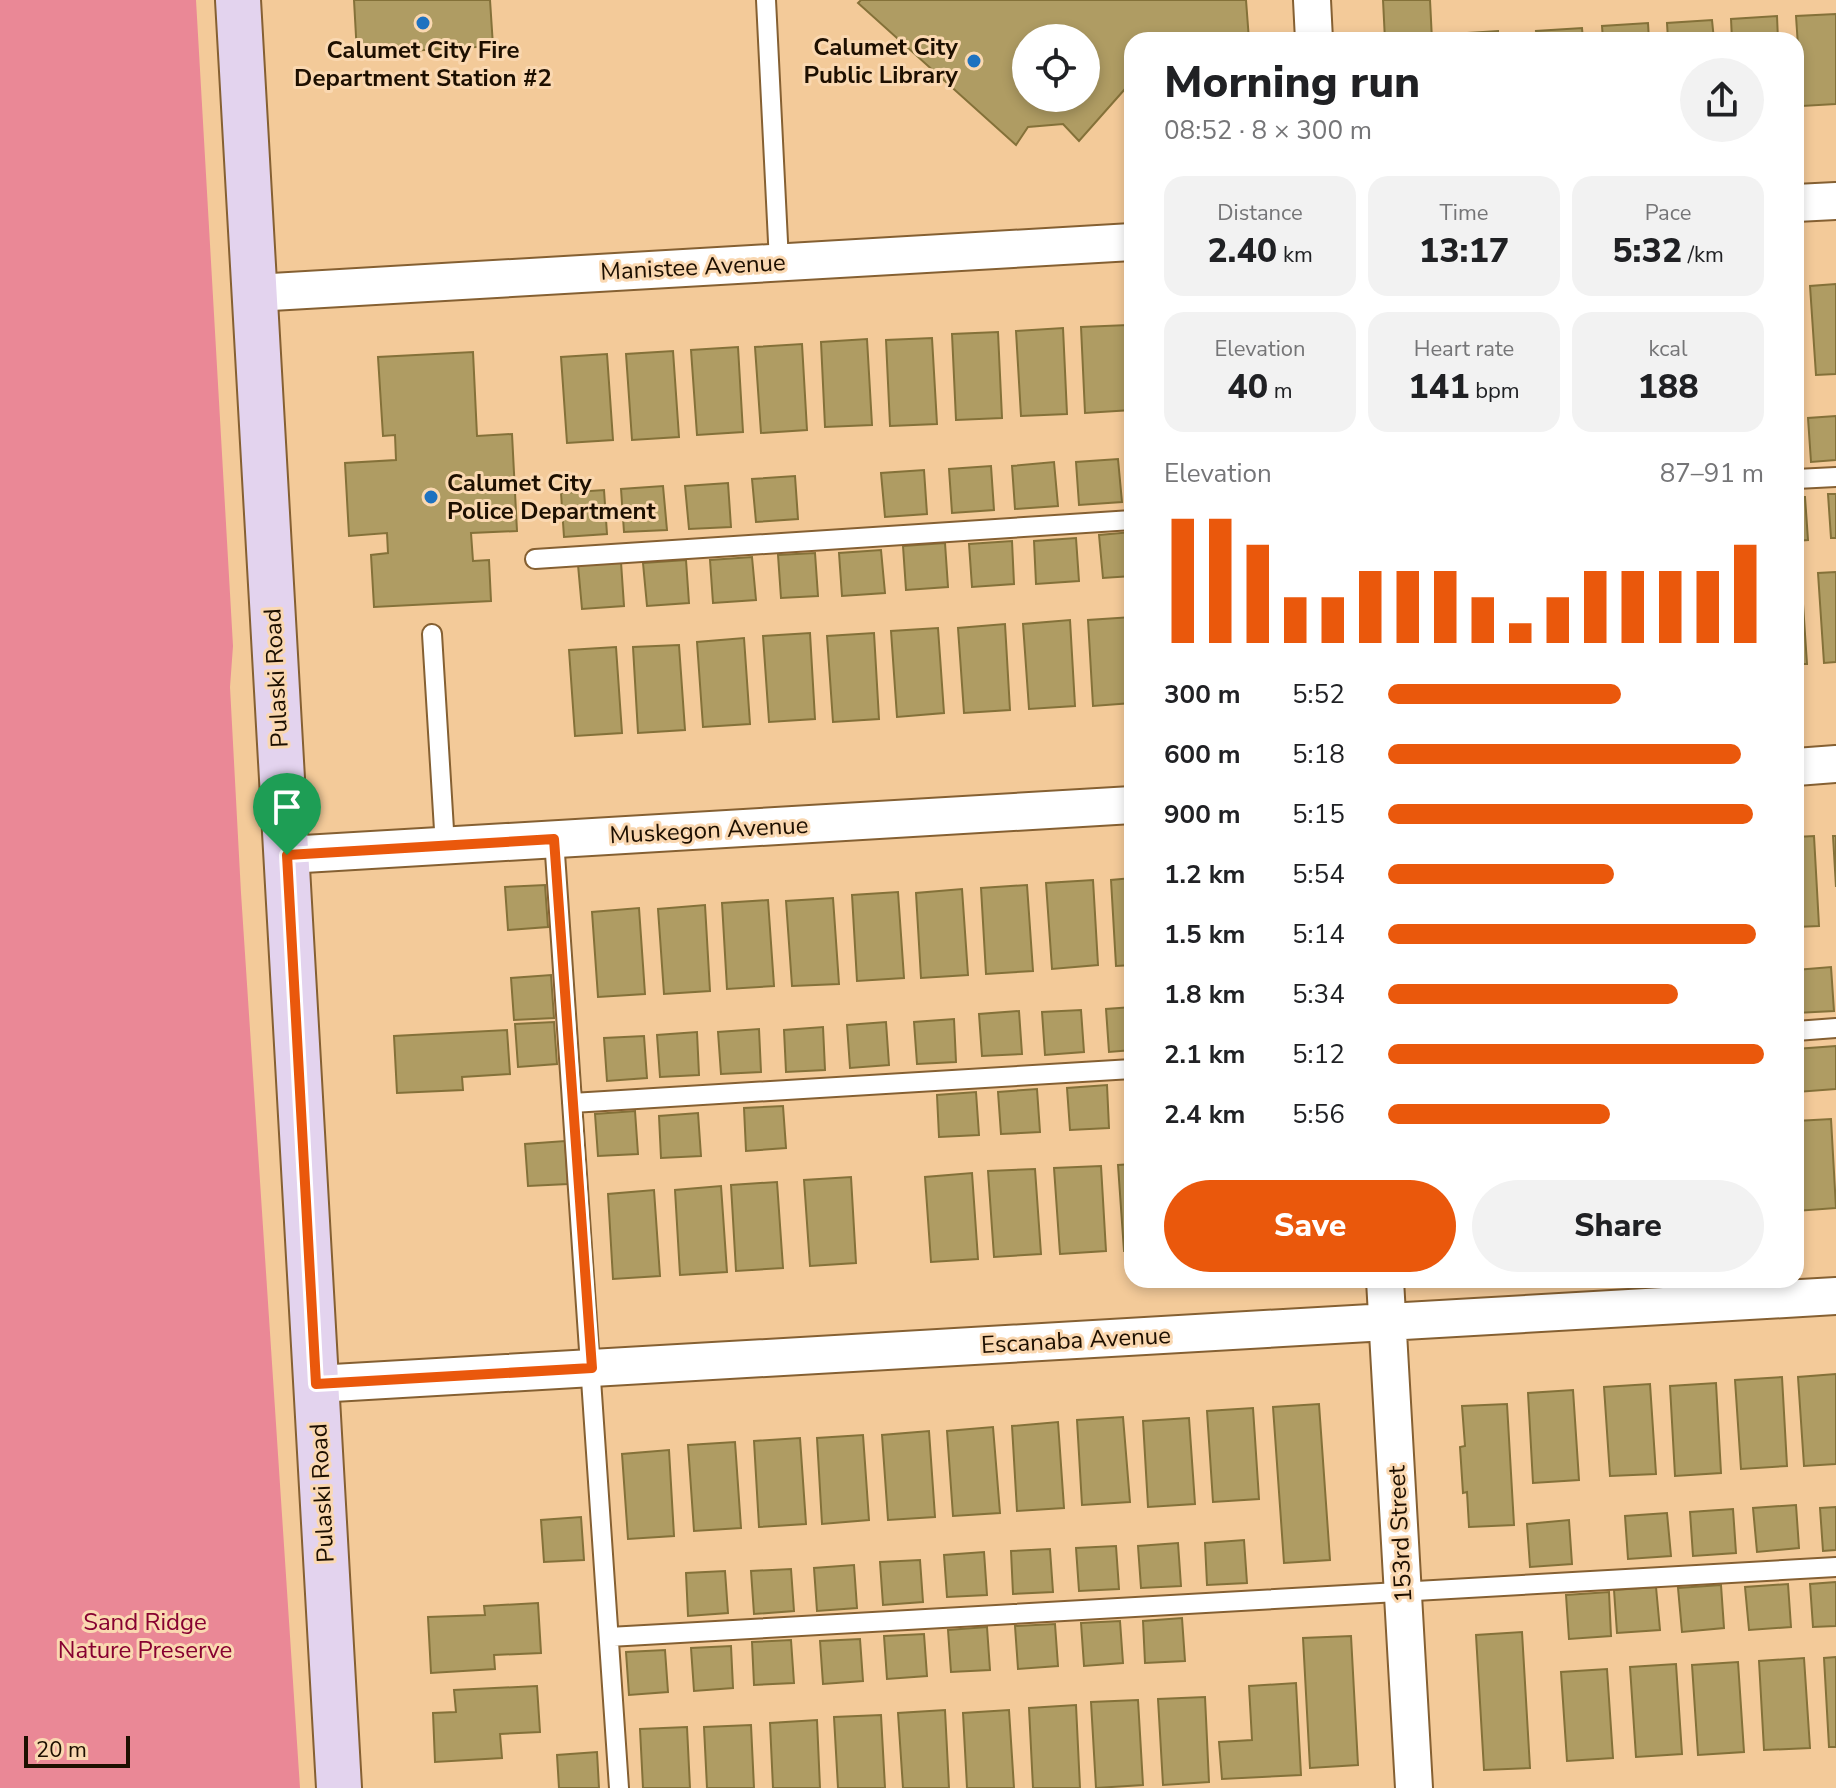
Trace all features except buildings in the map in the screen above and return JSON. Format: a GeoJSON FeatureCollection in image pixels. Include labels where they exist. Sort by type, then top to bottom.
{"type":"FeatureCollection","features":[{"type":"Feature","properties":{"kind":"street","name":"Pulaski Road"},"geometry":{"type":"LineString","coordinates":[[238,0],[339,1788]]}},
{"type":"Feature","properties":{"kind":"street"},"geometry":{"type":"LineString","coordinates":[[1312,0],[1314,32]]}},
{"type":"Feature","properties":{"kind":"street"},"geometry":{"type":"LineString","coordinates":[[1804,203],[1836,201]]}},
{"type":"Feature","properties":{"kind":"street","name":"Manistee Avenue"},"geometry":{"type":"LineString","coordinates":[[254,293],[1124,242]]}},
{"type":"Feature","properties":{"kind":"street"},"geometry":{"type":"LineString","coordinates":[[1804,766],[1836,764]]}},
{"type":"Feature","properties":{"kind":"street","name":"Muskegon Avenue"},"geometry":{"type":"LineString","coordinates":[[287,855],[1124,805]]}},
{"type":"Feature","properties":{"kind":"street","name":"153rd Street"},"geometry":{"type":"LineString","coordinates":[[1385,1288],[1414,1788]]}},
{"type":"Feature","properties":{"kind":"street","name":"Escanaba Avenue"},"geometry":{"type":"LineString","coordinates":[[316,1384],[1836,1296]]}},
{"type":"Feature","properties":{"kind":"lane"},"geometry":{"type":"LineString","coordinates":[[766,0],[779,262]]}},
{"type":"Feature","properties":{"kind":"lane"},"geometry":{"type":"LineString","coordinates":[[1804,479],[1836,477]]}},
{"type":"Feature","properties":{"kind":"lane"},"geometry":{"type":"LineString","coordinates":[[535,559],[1124,521]]}},
{"type":"Feature","properties":{"kind":"lane"},"geometry":{"type":"LineString","coordinates":[[432,634],[445,846]]}},
{"type":"Feature","properties":{"kind":"lane"},"geometry":{"type":"LineString","coordinates":[[554,839],[619,1788]]}},
{"type":"Feature","properties":{"kind":"lane"},"geometry":{"type":"LineString","coordinates":[[1804,1030],[1836,1028]]}},
{"type":"Feature","properties":{"kind":"lane"},"geometry":{"type":"LineString","coordinates":[[572,1103],[1124,1069]]}},
{"type":"Feature","properties":{"kind":"lane"},"geometry":{"type":"LineString","coordinates":[[609,1637],[1836,1567]]}},
{"type":"Feature","properties":{"kind":"green space","name":"Sand Ridge Nature Preserve"},"geometry":{"type":"Polygon","coordinates":[[[0,0],[196,0],[233,646],[230,687],[241,893],[300,1788],[0,1788],[0,0]]]}},
{"type":"Feature","properties":{"kind":"place","name":"Calumet City Fire Department Station #2"},"geometry":{"type":"Point","coordinates":[423,23]}},
{"type":"Feature","properties":{"kind":"place","name":"Calumet City Public Library"},"geometry":{"type":"Point","coordinates":[974,61]}},
{"type":"Feature","properties":{"kind":"place","name":"Calumet City Police Department"},"geometry":{"type":"Point","coordinates":[431,497]}},
{"type":"Feature","properties":{"kind":"route"},"geometry":{"type":"LineString","coordinates":[[554,839],[592,1368],[316,1384],[287,855],[554,839]]}}]}
